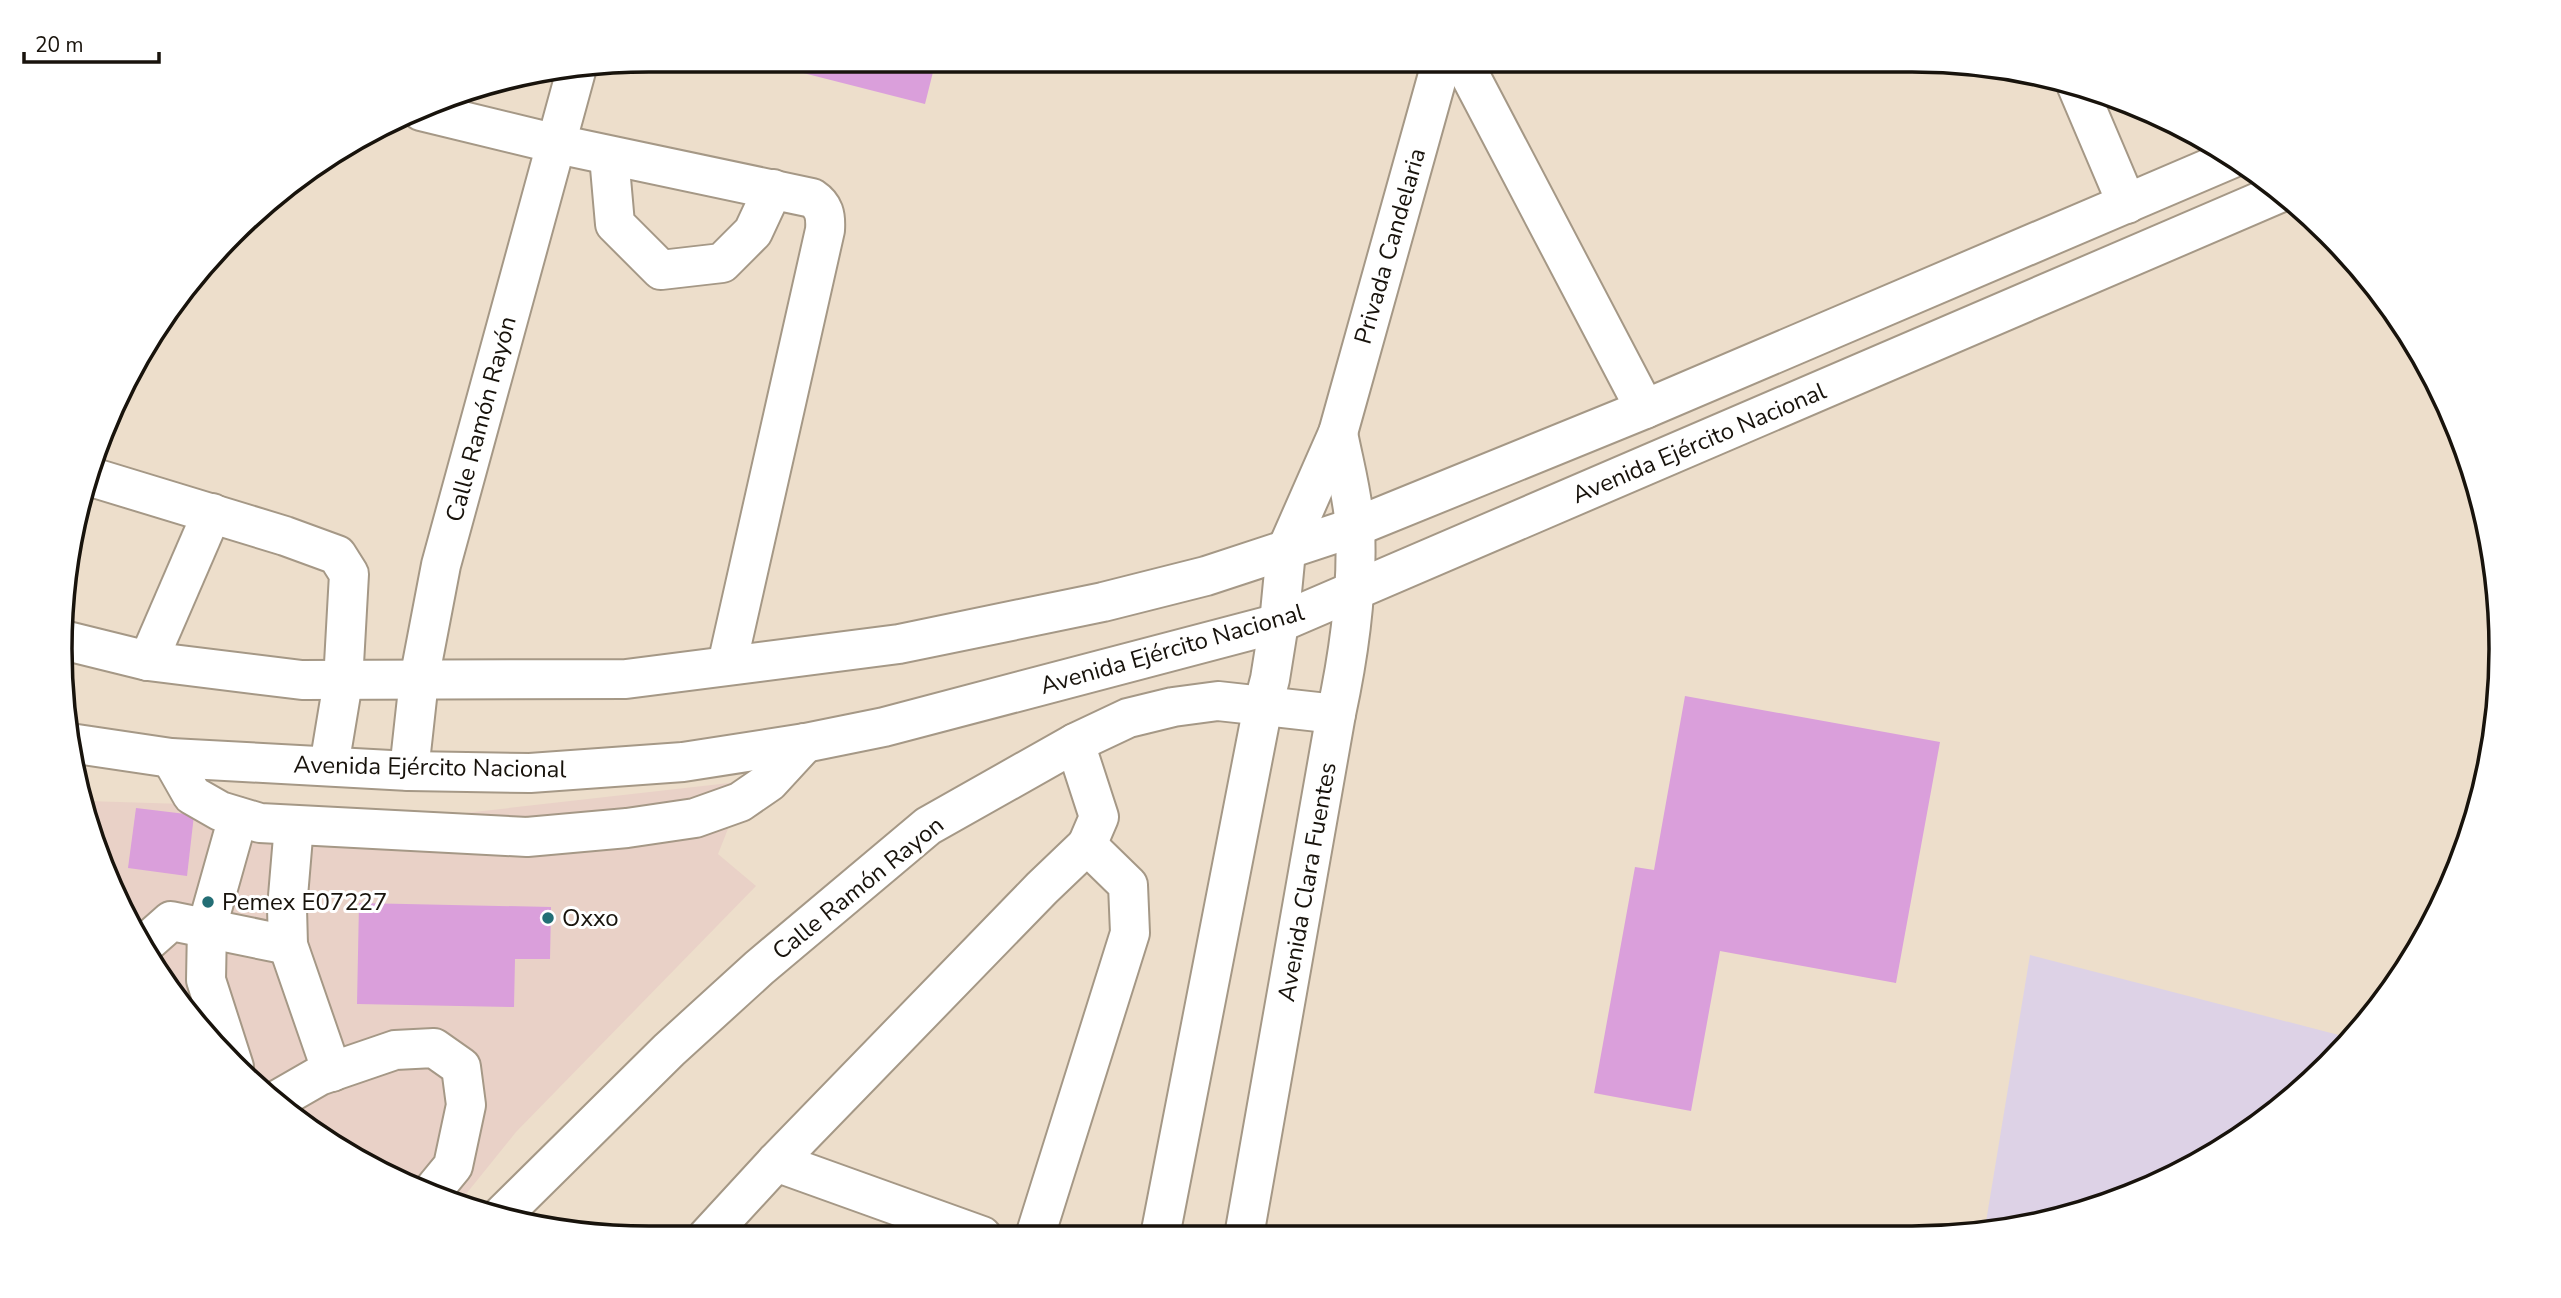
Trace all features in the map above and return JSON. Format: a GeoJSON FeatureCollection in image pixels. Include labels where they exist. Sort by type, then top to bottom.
{"type":"FeatureCollection","features":[{"type":"Feature","properties":{"kind":"main road","name":"Privada Candelaria"},"geometry":{"type":"LineString","coordinates":[[1286,551],[1338,433],[1439,72]]}},
{"type":"Feature","properties":{"kind":"main road"},"geometry":{"type":"LineString","coordinates":[[1468,72],[1645,409]]}},
{"type":"Feature","properties":{"kind":"main road","name":"Calle Ramón Rayón"},"geometry":{"type":"LineString","coordinates":[[409,771],[419,680],[441,565],[575,77]]}},
{"type":"Feature","properties":{"kind":"main road"},"geometry":{"type":"LineString","coordinates":[[2082,97],[2127,204]]}},
{"type":"Feature","properties":{"kind":"main road"},"geometry":{"type":"LineString","coordinates":[[433,114],[609,156],[773,189],[812,198],[819,203],[826,219],[825,230],[727,665]]}},
{"type":"Feature","properties":{"kind":"main road"},"geometry":{"type":"LineString","coordinates":[[609,156],[615,224],[661,270],[722,263],[753,232],[773,189]]}},
{"type":"Feature","properties":{"kind":"main road"},"geometry":{"type":"LineString","coordinates":[[72,642],[148,661],[302,680],[343,682],[626,679],[899,644],[1102,603],[1206,576],[1355,527],[1645,409],[2223,163]]}},
{"type":"Feature","properties":{"kind":"main road","name":"Avenida Ejército Nacional"},"geometry":{"type":"LineString","coordinates":[[80,745],[171,758],[409,771],[530,773],[683,762],[805,743],[884,727],[1279,623],[2271,197]]}},
{"type":"Feature","properties":{"kind":"main road","name":"Privada Candelaria"},"geometry":{"type":"LineString","coordinates":[[1338,433],[1355,527]]}},
{"type":"Feature","properties":{"kind":"main road"},"geometry":{"type":"LineString","coordinates":[[97,479],[212,513],[337,555],[349,574],[343,682],[329,766]]}},
{"type":"Feature","properties":{"kind":"main road"},"geometry":{"type":"LineString","coordinates":[[148,661],[212,513]]}},
{"type":"Feature","properties":{"kind":"main road","name":"Avenida Clara Fuentes"},"geometry":{"type":"LineString","coordinates":[[1246,1226],[1347,661],[1355,527]]}},
{"type":"Feature","properties":{"kind":"main road"},"geometry":{"type":"LineString","coordinates":[[1162,1226],[1270,679],[1286,551]]}},
{"type":"Feature","properties":{"kind":"main road","name":"Calle Ramón Rayon"},"geometry":{"type":"LineString","coordinates":[[508,1209],[669,1050],[739,986],[928,826],[1075,743],[1128,719],[1173,707],[1218,701],[1336,714]]}},
{"type":"Feature","properties":{"kind":"main road"},"geometry":{"type":"LineString","coordinates":[[171,758],[192,795],[220,811],[260,822],[527,838],[695,818],[740,802],[769,782],[805,743]]}},
{"type":"Feature","properties":{"kind":"main road"},"geometry":{"type":"LineString","coordinates":[[717,1226],[776,1161],[1087,845],[1099,817],[1075,743]]}},
{"type":"Feature","properties":{"kind":"main road"},"geometry":{"type":"LineString","coordinates":[[226,1041],[206,981],[207,927],[238,817]]}},
{"type":"Feature","properties":{"kind":"main road"},"geometry":{"type":"LineString","coordinates":[[294,825],[287,908],[288,945],[332,1072]]}},
{"type":"Feature","properties":{"kind":"main road"},"geometry":{"type":"LineString","coordinates":[[1038,1226],[1130,933],[1128,885],[1087,845]]}},
{"type":"Feature","properties":{"kind":"main road"},"geometry":{"type":"LineString","coordinates":[[150,939],[171,920],[288,945]]}},
{"type":"Feature","properties":{"kind":"main road"},"geometry":{"type":"LineString","coordinates":[[284,1096],[332,1072],[395,1050],[434,1048],[461,1066],[466,1105],[453,1166],[437,1186]]}},
{"type":"Feature","properties":{"kind":"main road"},"geometry":{"type":"LineString","coordinates":[[776,1161],[955,1226]]}},
{"type":"Feature","properties":{"kind":"shaded area"},"geometry":{"type":"Polygon","coordinates":[[[747,781],[718,854],[756,886],[516,1132],[464,1196],[394,1167],[328,1129],[268,1083],[215,1030],[169,970],[149,938],[116,870],[92,801],[465,813],[747,781]]]}},
{"type":"Feature","properties":{"kind":"shaded area"},"geometry":{"type":"Polygon","coordinates":[[[2030,955],[2341,1036],[2293,1083],[2263,1107],[2201,1149],[2167,1167],[2098,1196],[2061,1207],[1986,1221],[2030,955]]]}},
{"type":"Feature","properties":{"kind":"building"},"geometry":{"type":"Polygon","coordinates":[[[799,72],[933,72],[925,104],[799,72]]]}},
{"type":"Feature","properties":{"kind":"building"},"geometry":{"type":"Polygon","coordinates":[[[1685,696],[1940,742],[1896,983],[1720,951],[1691,1111],[1594,1093],[1635,867],[1654,870],[1685,696]]]}},
{"type":"Feature","properties":{"kind":"building"},"geometry":{"type":"Polygon","coordinates":[[[136,808],[194,815],[187,876],[128,868],[136,808]]]}},
{"type":"Feature","properties":{"kind":"building"},"geometry":{"type":"Polygon","coordinates":[[[359,903],[551,907],[550,959],[515,959],[514,1007],[357,1004],[359,903]]]}},
{"type":"Feature","properties":{"kind":"place","name":"Pemex E07227"},"geometry":{"type":"Point","coordinates":[208,902]}},
{"type":"Feature","properties":{"kind":"place","name":"Oxxo"},"geometry":{"type":"Point","coordinates":[548,918]}}]}
